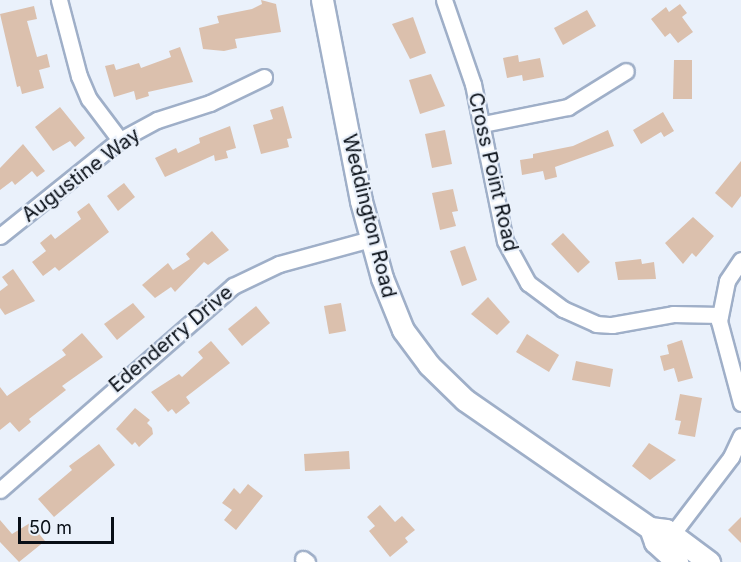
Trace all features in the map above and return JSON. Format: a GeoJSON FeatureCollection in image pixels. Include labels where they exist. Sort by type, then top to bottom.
{"type":"FeatureCollection","features":[{"type":"Feature","properties":{"kind":"main road","name":"Weddington Road"},"geometry":{"type":"LineString","coordinates":[[322,0],[371,239],[400,324],[445,382],[489,418],[650,528],[655,542],[667,541],[709,562]]}},
{"type":"Feature","properties":{"kind":"main road","name":"Weddington Road"},"geometry":{"type":"LineString","coordinates":[[667,541],[677,562]]}},
{"type":"Feature","properties":{"kind":"street"},"geometry":{"type":"LineString","coordinates":[[59,0],[79,76],[89,99],[120,140]]}},
{"type":"Feature","properties":{"kind":"street","name":"Cross Point Road"},"geometry":{"type":"LineString","coordinates":[[444,0],[466,57],[483,124],[505,241],[515,266],[532,287],[570,313],[596,324],[620,324],[673,314],[720,315]]}},
{"type":"Feature","properties":{"kind":"street"},"geometry":{"type":"LineString","coordinates":[[483,124],[568,107],[626,70]]}},
{"type":"Feature","properties":{"kind":"street","name":"Augustine Way"},"geometry":{"type":"LineString","coordinates":[[0,236],[120,140],[157,120],[210,103],[264,77]]}},
{"type":"Feature","properties":{"kind":"street","name":"Edenderry Drive"},"geometry":{"type":"LineString","coordinates":[[0,490],[233,286],[279,264],[371,239]]}},
{"type":"Feature","properties":{"kind":"street"},"geometry":{"type":"LineString","coordinates":[[741,260],[727,281],[720,315],[720,331],[741,403]]}},
{"type":"Feature","properties":{"kind":"street"},"geometry":{"type":"LineString","coordinates":[[667,541],[731,457],[741,436]]}},
{"type":"Feature","properties":{"kind":"building"},"geometry":{"type":"Polygon","coordinates":[[[261,0],[276,4],[281,32],[235,39],[237,48],[224,51],[203,49],[199,28],[219,23],[217,16],[252,9],[262,4],[261,0]]]}},
{"type":"Feature","properties":{"kind":"building"},"geometry":{"type":"Polygon","coordinates":[[[680,4],[687,13],[682,17],[693,32],[678,43],[670,33],[665,37],[651,19],[666,7],[669,12],[680,4]]]}},
{"type":"Feature","properties":{"kind":"building"},"geometry":{"type":"Polygon","coordinates":[[[34,6],[37,19],[27,21],[37,57],[47,54],[50,67],[39,70],[44,88],[22,94],[20,86],[17,87],[0,14],[34,6]]]}},
{"type":"Feature","properties":{"kind":"building"},"geometry":{"type":"Polygon","coordinates":[[[587,10],[596,26],[563,45],[554,28],[587,10]]]}},
{"type":"Feature","properties":{"kind":"building"},"geometry":{"type":"Polygon","coordinates":[[[413,17],[426,53],[410,59],[392,24],[413,17]]]}},
{"type":"Feature","properties":{"kind":"building"},"geometry":{"type":"Polygon","coordinates":[[[180,47],[193,82],[148,92],[149,96],[136,100],[134,91],[114,97],[105,66],[114,64],[116,70],[139,63],[141,68],[171,57],[169,51],[180,47]]]}},
{"type":"Feature","properties":{"kind":"building"},"geometry":{"type":"Polygon","coordinates":[[[518,55],[519,62],[540,58],[544,77],[523,81],[522,75],[507,78],[503,58],[518,55]]]}},
{"type":"Feature","properties":{"kind":"building"},"geometry":{"type":"Polygon","coordinates":[[[674,60],[692,60],[692,99],[673,99],[674,60]]]}},
{"type":"Feature","properties":{"kind":"building"},"geometry":{"type":"Polygon","coordinates":[[[431,74],[445,106],[420,114],[409,80],[431,74]]]}},
{"type":"Feature","properties":{"kind":"building"},"geometry":{"type":"Polygon","coordinates":[[[283,106],[292,138],[287,139],[289,147],[261,154],[253,125],[273,119],[270,110],[283,106]]]}},
{"type":"Feature","properties":{"kind":"building"},"geometry":{"type":"Polygon","coordinates":[[[60,107],[85,138],[75,147],[70,141],[53,151],[35,127],[60,107]]]}},
{"type":"Feature","properties":{"kind":"building"},"geometry":{"type":"Polygon","coordinates":[[[663,112],[674,131],[664,137],[661,132],[641,144],[633,130],[663,112]]]}},
{"type":"Feature","properties":{"kind":"building"},"geometry":{"type":"Polygon","coordinates":[[[230,126],[236,148],[226,151],[228,158],[215,161],[214,155],[165,177],[155,158],[176,148],[178,153],[200,143],[199,138],[230,126]]]}},
{"type":"Feature","properties":{"kind":"building"},"geometry":{"type":"Polygon","coordinates":[[[445,130],[452,164],[432,168],[425,134],[445,130]]]}},
{"type":"Feature","properties":{"kind":"building"},"geometry":{"type":"Polygon","coordinates":[[[608,130],[614,146],[555,167],[557,177],[545,180],[543,171],[522,175],[520,160],[533,158],[533,154],[573,146],[608,130]]]}},
{"type":"Feature","properties":{"kind":"building"},"geometry":{"type":"Polygon","coordinates":[[[23,144],[45,171],[37,177],[32,171],[15,185],[12,181],[0,190],[0,168],[23,144]]]}},
{"type":"Feature","properties":{"kind":"building"},"geometry":{"type":"Polygon","coordinates":[[[741,161],[741,196],[732,208],[715,193],[741,161]]]}},
{"type":"Feature","properties":{"kind":"building"},"geometry":{"type":"Polygon","coordinates":[[[124,183],[135,197],[118,211],[107,196],[124,183]]]}},
{"type":"Feature","properties":{"kind":"building"},"geometry":{"type":"Polygon","coordinates":[[[453,189],[458,211],[452,212],[456,226],[440,230],[432,193],[453,189]]]}},
{"type":"Feature","properties":{"kind":"building"},"geometry":{"type":"Polygon","coordinates":[[[89,203],[109,232],[59,271],[55,267],[43,276],[32,262],[46,251],[40,243],[51,234],[55,239],[81,219],[77,212],[89,203]]]}},
{"type":"Feature","properties":{"kind":"building"},"geometry":{"type":"Polygon","coordinates":[[[693,217],[714,236],[696,257],[692,253],[683,264],[665,243],[693,217]]]}},
{"type":"Feature","properties":{"kind":"building"},"geometry":{"type":"Polygon","coordinates":[[[212,231],[229,250],[208,265],[204,262],[175,292],[171,287],[155,298],[142,285],[168,263],[173,270],[190,259],[186,254],[212,231]]]}},
{"type":"Feature","properties":{"kind":"building"},"geometry":{"type":"Polygon","coordinates":[[[563,233],[590,262],[578,273],[551,244],[563,233]]]}},
{"type":"Feature","properties":{"kind":"building"},"geometry":{"type":"Polygon","coordinates":[[[465,246],[477,280],[462,286],[450,251],[465,246]]]}},
{"type":"Feature","properties":{"kind":"building"},"geometry":{"type":"Polygon","coordinates":[[[641,259],[642,264],[654,262],[656,279],[618,280],[615,262],[641,259]]]}},
{"type":"Feature","properties":{"kind":"building"},"geometry":{"type":"Polygon","coordinates":[[[13,269],[35,301],[5,315],[0,308],[0,291],[8,285],[2,277],[13,269]]]}},
{"type":"Feature","properties":{"kind":"building"},"geometry":{"type":"Polygon","coordinates":[[[488,297],[510,322],[497,335],[471,314],[488,297]]]}},
{"type":"Feature","properties":{"kind":"building"},"geometry":{"type":"Polygon","coordinates":[[[133,303],[145,317],[117,340],[104,324],[133,303]]]}},
{"type":"Feature","properties":{"kind":"building"},"geometry":{"type":"Polygon","coordinates":[[[341,303],[346,331],[329,334],[324,306],[341,303]]]}},
{"type":"Feature","properties":{"kind":"building"},"geometry":{"type":"Polygon","coordinates":[[[256,306],[270,323],[242,346],[228,329],[256,306]]]}},
{"type":"Feature","properties":{"kind":"building"},"geometry":{"type":"Polygon","coordinates":[[[82,333],[103,357],[62,386],[66,390],[29,419],[31,422],[19,432],[10,422],[0,430],[0,387],[7,396],[66,355],[62,350],[82,333]]]}},
{"type":"Feature","properties":{"kind":"building"},"geometry":{"type":"Polygon","coordinates":[[[527,334],[559,355],[549,372],[516,352],[527,334]]]}},
{"type":"Feature","properties":{"kind":"building"},"geometry":{"type":"Polygon","coordinates":[[[682,340],[693,378],[678,382],[674,368],[664,371],[660,356],[669,354],[667,345],[682,340]]]}},
{"type":"Feature","properties":{"kind":"building"},"geometry":{"type":"Polygon","coordinates":[[[211,341],[230,363],[186,397],[190,403],[176,414],[172,409],[168,412],[151,392],[179,374],[182,377],[203,358],[198,352],[211,341]]]}},
{"type":"Feature","properties":{"kind":"building"},"geometry":{"type":"Polygon","coordinates":[[[576,361],[613,369],[610,387],[572,380],[576,361]]]}},
{"type":"Feature","properties":{"kind":"building"},"geometry":{"type":"Polygon","coordinates":[[[680,394],[702,398],[695,437],[678,434],[681,421],[675,420],[680,394]]]}},
{"type":"Feature","properties":{"kind":"building"},"geometry":{"type":"Polygon","coordinates":[[[135,408],[150,420],[147,423],[152,428],[153,434],[139,447],[135,442],[132,445],[116,429],[135,408]]]}},
{"type":"Feature","properties":{"kind":"building"},"geometry":{"type":"Polygon","coordinates":[[[649,443],[676,460],[650,480],[632,466],[649,443]]]}},
{"type":"Feature","properties":{"kind":"building"},"geometry":{"type":"Polygon","coordinates":[[[99,444],[115,465],[54,517],[38,499],[72,470],[69,466],[99,444]]]}},
{"type":"Feature","properties":{"kind":"building"},"geometry":{"type":"Polygon","coordinates":[[[349,451],[350,469],[305,471],[304,454],[349,451]]]}},
{"type":"Feature","properties":{"kind":"building"},"geometry":{"type":"Polygon","coordinates":[[[248,484],[263,496],[236,530],[224,520],[232,510],[222,503],[234,488],[240,494],[248,484]]]}},
{"type":"Feature","properties":{"kind":"building"},"geometry":{"type":"Polygon","coordinates":[[[380,505],[395,522],[402,516],[415,530],[405,538],[408,542],[390,557],[369,531],[375,526],[367,517],[380,505]]]}},
{"type":"Feature","properties":{"kind":"building"},"geometry":{"type":"Polygon","coordinates":[[[741,517],[741,543],[728,530],[741,517]]]}},
{"type":"Feature","properties":{"kind":"building"},"geometry":{"type":"Polygon","coordinates":[[[0,520],[12,534],[30,523],[45,541],[19,562],[0,542],[0,520]]]}}]}
